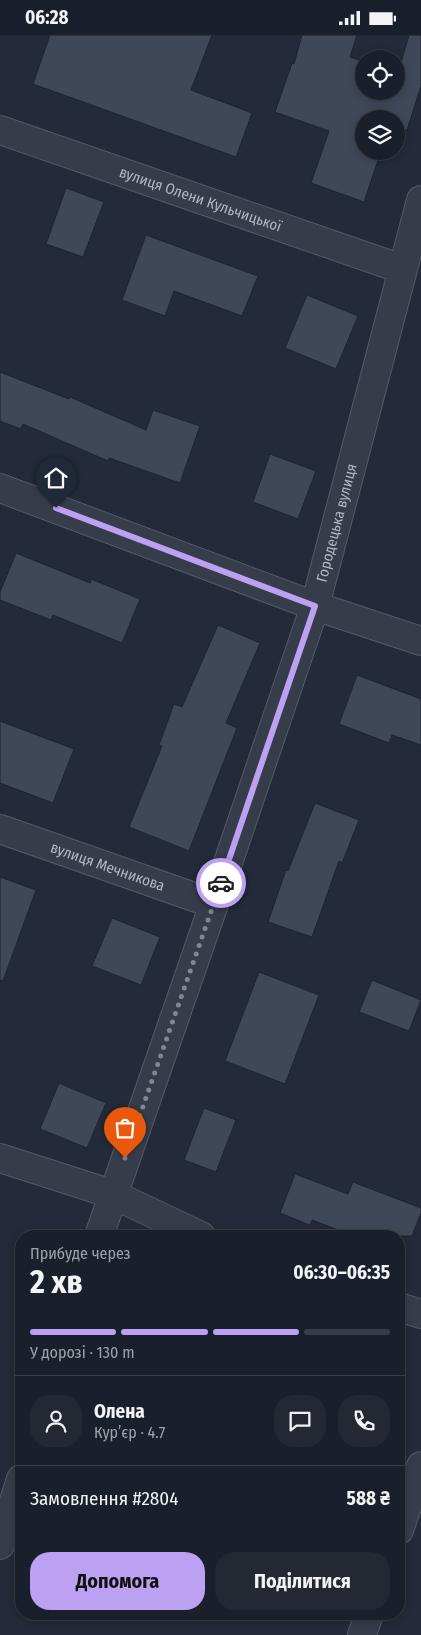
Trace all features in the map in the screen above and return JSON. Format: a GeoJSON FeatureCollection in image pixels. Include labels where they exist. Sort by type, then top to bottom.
{"type":"FeatureCollection","features":[{"type":"Feature","properties":{"kind":"street","name":"вулиця Олени Кульчицької"},"geometry":{"type":"LineString","coordinates":[[0,129],[402,269]]}},
{"type":"Feature","properties":{"kind":"street","name":"Городецька вулиця"},"geometry":{"type":"LineString","coordinates":[[101,1230],[214,905],[315,606],[421,200]]}},
{"type":"Feature","properties":{"kind":"street"},"geometry":{"type":"LineString","coordinates":[[0,488],[315,606],[421,641]]}},
{"type":"Feature","properties":{"kind":"street","name":"вулиця Мечникова"},"geometry":{"type":"LineString","coordinates":[[0,829],[214,905]]}},
{"type":"Feature","properties":{"kind":"street"},"geometry":{"type":"LineString","coordinates":[[0,1158],[112,1194],[188,1230]]}},
{"type":"Feature","properties":{"kind":"street"},"geometry":{"type":"LineString","coordinates":[[405,1309],[421,1314]]}},
{"type":"Feature","properties":{"kind":"street"},"geometry":{"type":"LineString","coordinates":[[405,1513],[421,1466]]}},
{"type":"Feature","properties":{"kind":"street"},"geometry":{"type":"LineString","coordinates":[[0,1545],[15,1498]]}},
{"type":"Feature","properties":{"kind":"street"},"geometry":{"type":"LineString","coordinates":[[362,1635],[367,1620]]}},
{"type":"Feature","properties":{"kind":"building"},"geometry":{"type":"Polygon","coordinates":[[[50,35],[212,35],[191,90],[252,113],[236,157],[33,84],[50,35]]]}},
{"type":"Feature","properties":{"kind":"building"},"geometry":{"type":"Polygon","coordinates":[[[302,35],[357,35],[350,57],[355,59],[355,100],[405,100],[405,50],[409,35],[421,35],[421,86],[407,130],[405,129],[405,110],[355,110],[355,160],[378,160],[364,202],[311,183],[329,131],[275,112],[292,63],[294,64],[302,35]]]}},
{"type":"Feature","properties":{"kind":"building"},"geometry":{"type":"Polygon","coordinates":[[[66,188],[104,202],[83,257],[46,244],[66,188]]]}},
{"type":"Feature","properties":{"kind":"building"},"geometry":{"type":"Polygon","coordinates":[[[146,235],[258,276],[242,316],[174,291],[165,316],[122,300],[146,235]]]}},
{"type":"Feature","properties":{"kind":"building"},"geometry":{"type":"Polygon","coordinates":[[[307,295],[358,316],[336,369],[285,348],[307,295]]]}},
{"type":"Feature","properties":{"kind":"building"},"geometry":{"type":"Polygon","coordinates":[[[0,372],[69,399],[70,397],[146,430],[153,410],[200,426],[180,483],[109,458],[108,461],[23,424],[21,429],[0,421],[0,372]]]}},
{"type":"Feature","properties":{"kind":"building"},"geometry":{"type":"Polygon","coordinates":[[[270,454],[316,471],[298,519],[253,502],[270,454]]]}},
{"type":"Feature","properties":{"kind":"building"},"geometry":{"type":"Polygon","coordinates":[[[16,553],[90,583],[91,579],[140,599],[122,643],[53,615],[51,620],[0,600],[0,592],[16,553]]]}},
{"type":"Feature","properties":{"kind":"building"},"geometry":{"type":"Polygon","coordinates":[[[218,625],[260,643],[226,723],[237,728],[189,851],[129,827],[162,746],[159,745],[174,704],[182,707],[218,625]]]}},
{"type":"Feature","properties":{"kind":"building"},"geometry":{"type":"Polygon","coordinates":[[[357,675],[421,699],[421,745],[392,735],[389,743],[339,724],[357,675]]]}},
{"type":"Feature","properties":{"kind":"building"},"geometry":{"type":"Polygon","coordinates":[[[0,721],[74,749],[53,803],[0,783],[0,721]]]}},
{"type":"Feature","properties":{"kind":"building"},"geometry":{"type":"Polygon","coordinates":[[[315,803],[359,820],[342,863],[339,861],[312,937],[268,922],[286,870],[288,871],[315,803]]]}},
{"type":"Feature","properties":{"kind":"building"},"geometry":{"type":"Polygon","coordinates":[[[0,877],[36,890],[3,981],[0,980],[0,877]]]}},
{"type":"Feature","properties":{"kind":"building"},"geometry":{"type":"Polygon","coordinates":[[[112,918],[160,937],[141,985],[92,966],[112,918]]]}},
{"type":"Feature","properties":{"kind":"building"},"geometry":{"type":"Polygon","coordinates":[[[259,972],[319,995],[285,1084],[225,1061],[259,972]]]}},
{"type":"Feature","properties":{"kind":"building"},"geometry":{"type":"Polygon","coordinates":[[[372,980],[421,1000],[409,1031],[359,1012],[372,980]]]}},
{"type":"Feature","properties":{"kind":"building"},"geometry":{"type":"Polygon","coordinates":[[[59,1083],[106,1103],[87,1148],[40,1129],[59,1083]]]}},
{"type":"Feature","properties":{"kind":"building"},"geometry":{"type":"Polygon","coordinates":[[[204,1108],[236,1120],[216,1172],[184,1160],[204,1108]]]}},
{"type":"Feature","properties":{"kind":"building"},"geometry":{"type":"Polygon","coordinates":[[[295,1174],[348,1194],[353,1182],[421,1208],[421,1213],[412,1236],[405,1236],[405,1230],[338,1230],[312,1220],[310,1225],[280,1213],[295,1174]]]}},
{"type":"Feature","properties":{"kind":"way so far"},"geometry":{"type":"LineString","coordinates":[[125,1158],[221,883]]}},
{"type":"Feature","properties":{"kind":"route"},"geometry":{"type":"LineString","coordinates":[[56,508],[315,606],[221,883]]}}]}
